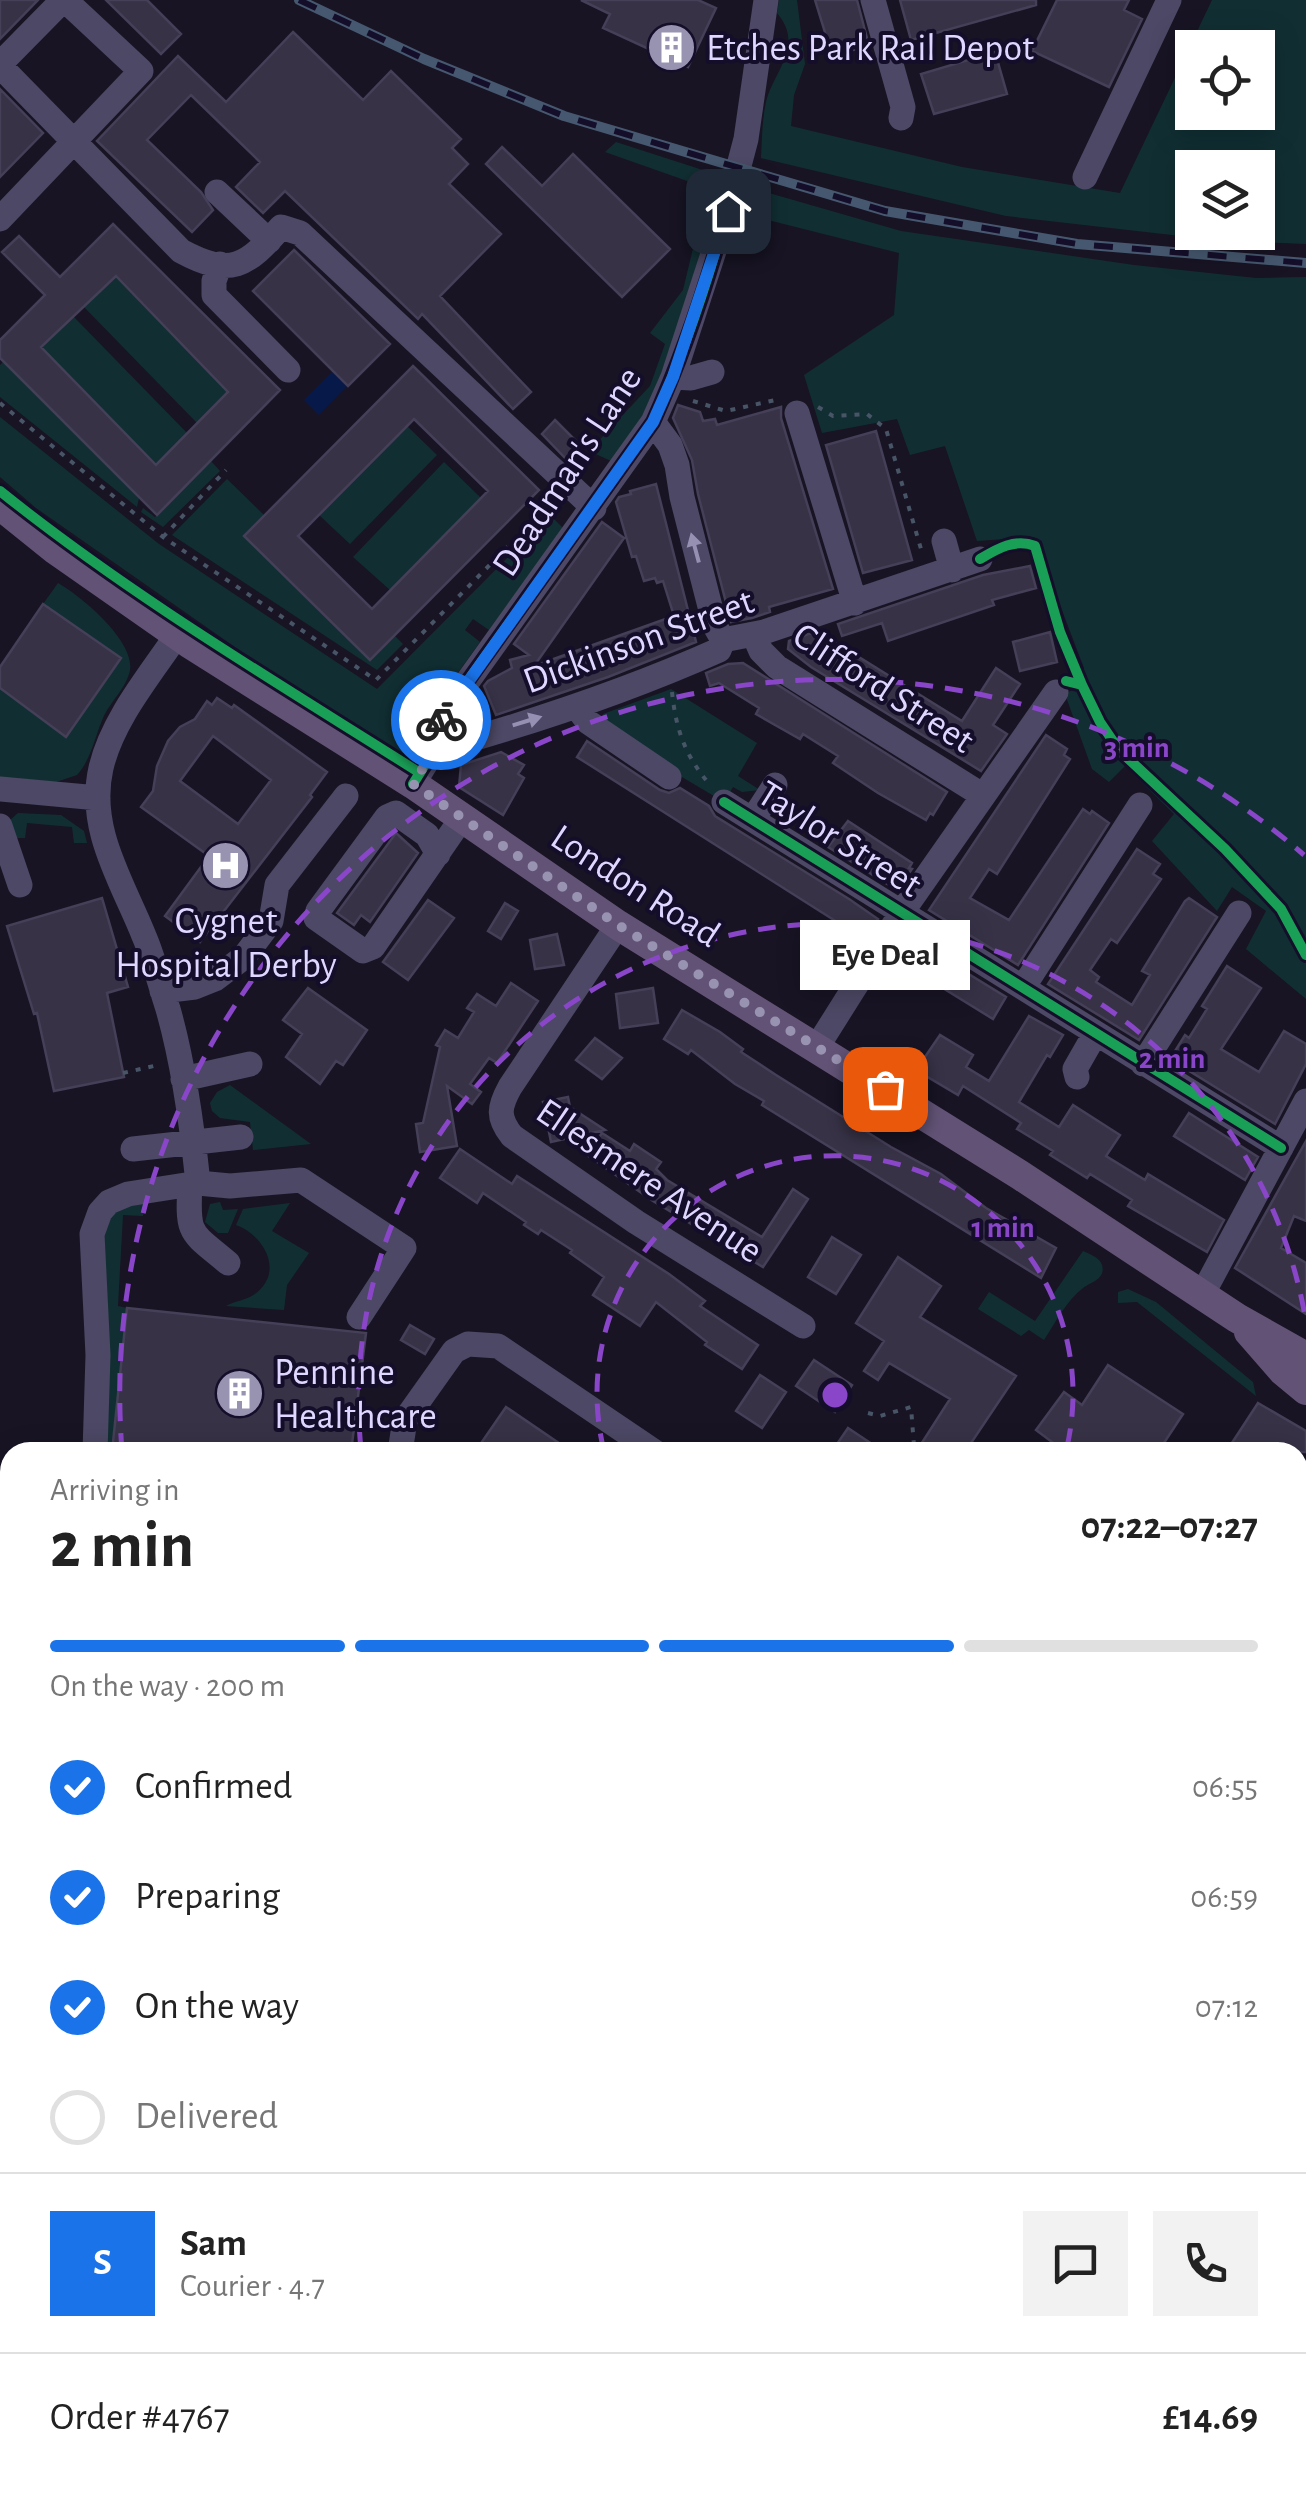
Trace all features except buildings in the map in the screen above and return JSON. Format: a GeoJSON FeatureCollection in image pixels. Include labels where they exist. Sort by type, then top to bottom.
{"type":"FeatureCollection","features":[{"type":"Feature","properties":{"kind":"main road","name":"London Road"},"geometry":{"type":"LineString","coordinates":[[0,505],[56,550],[177,635],[413,784],[618,925],[1306,1358]]}},
{"type":"Feature","properties":{"kind":"main road","name":"London Road"},"geometry":{"type":"LineString","coordinates":[[1238,1318],[1275,1362],[1306,1390]]}},
{"type":"Feature","properties":{"kind":"street"},"geometry":{"type":"LineString","coordinates":[[0,219],[74,142],[141,71],[64,0],[0,65],[74,142],[181,250],[205,264],[236,265],[254,257],[282,227],[300,233],[594,508]]}},
{"type":"Feature","properties":{"kind":"street","name":"Deadman's Lane"},"geometry":{"type":"LineString","coordinates":[[413,784],[434,750],[442,716],[653,422],[673,377],[736,176],[749,124],[766,0]]}},
{"type":"Feature","properties":{"kind":"street"},"geometry":{"type":"LineString","coordinates":[[873,0],[902,106],[901,118]]}},
{"type":"Feature","properties":{"kind":"street"},"geometry":{"type":"LineString","coordinates":[[1085,177],[1168,0]]}},
{"type":"Feature","properties":{"kind":"street"},"geometry":{"type":"LineString","coordinates":[[217,192],[269,241]]}},
{"type":"Feature","properties":{"kind":"street"},"geometry":{"type":"LineString","coordinates":[[220,264],[214,295],[288,370]]}},
{"type":"Feature","properties":{"kind":"street"},"geometry":{"type":"LineString","coordinates":[[673,377],[691,378],[712,372]]}},
{"type":"Feature","properties":{"kind":"street"},"geometry":{"type":"LineString","coordinates":[[797,414],[854,603]]}},
{"type":"Feature","properties":{"kind":"street"},"geometry":{"type":"LineString","coordinates":[[653,422],[670,445],[677,466],[715,626],[724,640]]}},
{"type":"Feature","properties":{"kind":"street"},"geometry":{"type":"LineString","coordinates":[[941,574],[944,542]]}},
{"type":"Feature","properties":{"kind":"street","name":"Dickinson Street"},"geometry":{"type":"LineString","coordinates":[[434,750],[670,672],[719,650],[724,640],[754,635],[980,559]]}},
{"type":"Feature","properties":{"kind":"street"},"geometry":{"type":"LineString","coordinates":[[177,635],[113,738],[101,766],[98,798],[101,833],[146,939],[182,1070],[194,1142],[194,1184],[187,1224],[192,1233],[228,1263]]}},
{"type":"Feature","properties":{"kind":"street","name":"Clifford Street"},"geometry":{"type":"LineString","coordinates":[[754,635],[761,651],[777,668],[982,795]]}},
{"type":"Feature","properties":{"kind":"street"},"geometry":{"type":"LineString","coordinates":[[817,1047],[982,795],[1027,712],[1056,692]]}},
{"type":"Feature","properties":{"kind":"street"},"geometry":{"type":"LineString","coordinates":[[576,706],[588,722],[669,777]]}},
{"type":"Feature","properties":{"kind":"street"},"geometry":{"type":"LineString","coordinates":[[0,789],[98,798]]}},
{"type":"Feature","properties":{"kind":"street"},"geometry":{"type":"LineString","coordinates":[[162,991],[204,984],[244,958],[271,921],[278,886],[346,796]]}},
{"type":"Feature","properties":{"kind":"street","name":"Taylor Street"},"geometry":{"type":"LineString","coordinates":[[724,802],[764,802],[902,912],[1281,1148]]}},
{"type":"Feature","properties":{"kind":"street"},"geometry":{"type":"LineString","coordinates":[[1024,986],[1140,805]]}},
{"type":"Feature","properties":{"kind":"street"},"geometry":{"type":"LineString","coordinates":[[438,854],[427,835],[396,813],[387,817],[316,918],[363,952],[373,947],[438,854],[462,818]]}},
{"type":"Feature","properties":{"kind":"street"},"geometry":{"type":"LineString","coordinates":[[0,826],[20,886]]}},
{"type":"Feature","properties":{"kind":"street"},"geometry":{"type":"LineString","coordinates":[[1143,1064],[1240,913]]}},
{"type":"Feature","properties":{"kind":"street","name":"Ellesmere Avenue"},"geometry":{"type":"LineString","coordinates":[[618,925],[510,1087],[500,1104],[500,1121],[512,1136],[636,1222],[803,1326]]}},
{"type":"Feature","properties":{"kind":"street"},"geometry":{"type":"LineString","coordinates":[[1076,1077],[1074,1069],[1095,1034]]}},
{"type":"Feature","properties":{"kind":"street"},"geometry":{"type":"LineString","coordinates":[[182,1070],[250,1064]]}},
{"type":"Feature","properties":{"kind":"street"},"geometry":{"type":"LineString","coordinates":[[1202,1293],[1306,1101]]}},
{"type":"Feature","properties":{"kind":"street"},"geometry":{"type":"LineString","coordinates":[[133,1150],[241,1137]]}},
{"type":"Feature","properties":{"kind":"street"},"geometry":{"type":"LineString","coordinates":[[95,1442],[98,1355],[92,1234],[109,1202],[128,1194],[194,1184],[230,1186],[301,1180],[404,1248],[359,1317]]}},
{"type":"Feature","properties":{"kind":"street"},"geometry":{"type":"LineString","coordinates":[[401,1442],[404,1420],[454,1350],[481,1343],[498,1346],[640,1442]]}},
{"type":"Feature","properties":{"kind":"path"},"geometry":{"type":"LineString","coordinates":[[0,403],[163,537],[376,680],[568,486]]}},
{"type":"Feature","properties":{"kind":"path"},"geometry":{"type":"LineString","coordinates":[[886,429],[941,574]]}},
{"type":"Feature","properties":{"kind":"path"},"geometry":{"type":"LineString","coordinates":[[163,537],[226,470]]}},
{"type":"Feature","properties":{"kind":"path"},"geometry":{"type":"LineString","coordinates":[[670,672],[678,735],[687,755],[724,802]]}},
{"type":"Feature","properties":{"kind":"path"},"geometry":{"type":"LineString","coordinates":[[123,1072],[182,1070]]}},
{"type":"Feature","properties":{"kind":"path"},"geometry":{"type":"LineString","coordinates":[[868,1413],[880,1416],[910,1406],[914,1442]]}},
{"type":"Feature","properties":{"kind":"green space"},"geometry":{"type":"Polygon","coordinates":[[[779,0],[797,0],[805,64],[794,95],[791,126],[962,167],[1120,193],[1175,78],[1175,130],[1275,130],[1275,30],[1198,30],[1212,0],[1306,0],[1306,244],[1275,243],[1275,150],[1175,150],[1175,235],[1006,216],[761,158],[766,102],[788,47],[785,25],[777,13],[779,0]]]}},
{"type":"Feature","properties":{"kind":"green space"},"geometry":{"type":"Polygon","coordinates":[[[616,142],[709,172],[715,194],[711,234],[654,401],[611,461],[589,451],[650,386],[665,344],[650,333],[683,290],[703,207],[687,203],[690,182],[605,152],[616,142]]]}},
{"type":"Feature","properties":{"kind":"green space"},"geometry":{"type":"Polygon","coordinates":[[[748,187],[901,231],[1134,265],[1256,278],[1306,277],[1306,999],[1246,949],[1266,911],[1232,887],[1217,911],[1152,841],[1174,814],[1125,766],[1109,782],[1092,769],[1065,694],[1072,690],[1084,668],[1034,537],[977,541],[945,446],[910,455],[897,419],[822,433],[804,375],[894,315],[899,253],[740,213],[748,187]]]}},
{"type":"Feature","properties":{"kind":"green space"},"geometry":{"type":"Polygon","coordinates":[[[116,276],[228,392],[197,423],[84,307],[116,276]]]}},
{"type":"Feature","properties":{"kind":"green space"},"geometry":{"type":"Polygon","coordinates":[[[73,316],[188,434],[156,465],[41,347],[73,316]]]}},
{"type":"Feature","properties":{"kind":"green space"},"geometry":{"type":"Polygon","coordinates":[[[3,362],[139,498],[137,507],[0,397],[3,362]]]}},
{"type":"Feature","properties":{"kind":"green space"},"geometry":{"type":"Polygon","coordinates":[[[0,417],[159,544],[377,689],[550,515],[563,528],[489,630],[473,619],[465,630],[480,642],[414,734],[401,763],[36,508],[0,477],[0,417]]]}},
{"type":"Feature","properties":{"kind":"green space"},"geometry":{"type":"Polygon","coordinates":[[[407,426],[437,455],[350,544],[319,515],[407,426]]]}},
{"type":"Feature","properties":{"kind":"green space"},"geometry":{"type":"Polygon","coordinates":[[[211,461],[220,471],[163,527],[141,512],[143,508],[155,517],[211,461]]]}},
{"type":"Feature","properties":{"kind":"green space"},"geometry":{"type":"Polygon","coordinates":[[[444,462],[481,498],[390,590],[353,557],[444,462]]]}},
{"type":"Feature","properties":{"kind":"green space"},"geometry":{"type":"Polygon","coordinates":[[[227,479],[265,516],[245,537],[369,660],[394,635],[403,644],[377,670],[172,535],[227,479]]]}},
{"type":"Feature","properties":{"kind":"green space"},"geometry":{"type":"Polygon","coordinates":[[[58,583],[80,598],[115,633],[129,658],[130,670],[77,775],[56,782],[0,778],[0,688],[66,736],[120,658],[43,604],[58,583]]]}},
{"type":"Feature","properties":{"kind":"green space"},"geometry":{"type":"Polygon","coordinates":[[[671,689],[757,743],[738,776],[760,790],[742,792],[733,787],[724,802],[608,733],[603,714],[671,689]]]}},
{"type":"Feature","properties":{"kind":"green space"},"geometry":{"type":"Polygon","coordinates":[[[18,813],[61,815],[84,831],[87,843],[74,843],[72,827],[27,823],[25,838],[12,838],[10,820],[18,813]]]}},
{"type":"Feature","properties":{"kind":"green space"},"geometry":{"type":"Polygon","coordinates":[[[230,1085],[311,1144],[253,1150],[250,1122],[220,1118],[212,1111],[210,1103],[217,1092],[230,1085]]]}},
{"type":"Feature","properties":{"kind":"green space"},"geometry":{"type":"Polygon","coordinates":[[[145,1201],[143,1216],[123,1215],[118,1306],[127,1308],[113,1442],[106,1442],[101,1239],[108,1222],[127,1206],[145,1201]]]}},
{"type":"Feature","properties":{"kind":"green space"},"geometry":{"type":"Polygon","coordinates":[[[220,1202],[223,1210],[238,1209],[228,1233],[218,1233],[205,1222],[210,1204],[220,1202]]]}},
{"type":"Feature","properties":{"kind":"green space"},"geometry":{"type":"Polygon","coordinates":[[[290,1203],[272,1231],[309,1253],[287,1285],[284,1310],[226,1306],[255,1294],[269,1275],[270,1265],[262,1245],[236,1225],[243,1209],[290,1203]]]}},
{"type":"Feature","properties":{"kind":"green space"},"geometry":{"type":"Polygon","coordinates":[[[1083,1251],[1099,1260],[1102,1274],[1072,1299],[1044,1340],[1029,1330],[1021,1336],[978,1309],[989,1292],[1035,1321],[1083,1251]]]}},
{"type":"Feature","properties":{"kind":"green space"},"geometry":{"type":"Polygon","coordinates":[[[1128,1289],[1156,1302],[1253,1382],[1256,1396],[1137,1302],[1118,1303],[1118,1292],[1128,1289]]]}},
{"type":"Feature","properties":{"kind":"water"},"geometry":{"type":"Polygon","coordinates":[[[332,372],[347,386],[319,415],[304,400],[332,372]]]}},
{"type":"Feature","properties":{"kind":"railway"},"geometry":{"type":"LineString","coordinates":[[299,0],[424,59],[564,116],[885,211],[1077,244],[1306,263]]}},
{"type":"Feature","properties":{"kind":"cycle path"},"geometry":{"type":"LineString","coordinates":[[413,784],[434,750],[442,717],[653,422],[700,301],[736,177]]}},
{"type":"Feature","properties":{"kind":"cycle path"},"geometry":{"type":"LineString","coordinates":[[0,491],[153,603],[420,773]]}},
{"type":"Feature","properties":{"kind":"cycle path"},"geometry":{"type":"LineString","coordinates":[[980,559],[1013,544],[1035,546],[1060,632],[1082,685]]}},
{"type":"Feature","properties":{"kind":"cycle path"},"geometry":{"type":"LineString","coordinates":[[1066,681],[1082,685],[1119,750],[1225,849],[1281,909],[1306,955]]}},
{"type":"Feature","properties":{"kind":"cycle path"},"geometry":{"type":"LineString","coordinates":[[724,802],[1281,1148]]}},
{"type":"Feature","properties":{"kind":"way so far"},"geometry":{"type":"LineString","coordinates":[[441,720],[434,750],[413,784],[618,925],[885,1089]]}},
{"type":"Feature","properties":{"kind":"place","name":"Etches Park Rail Depot"},"geometry":{"type":"Point","coordinates":[671,47]}},
{"type":"Feature","properties":{"kind":"place","name":"Cygnet Hospital Derby"},"geometry":{"type":"Point","coordinates":[226,866]}},
{"type":"Feature","properties":{"kind":"place","name":"Eye Deal"},"geometry":{"type":"Point","coordinates":[885,1089]}},
{"type":"Feature","properties":{"kind":"place","name":"Pennine Healthcare"},"geometry":{"type":"Point","coordinates":[239,1393]}},
{"type":"Feature","properties":{"kind":"route"},"geometry":{"type":"LineString","coordinates":[[441,720],[653,422],[673,377],[728,211]]}}]}
